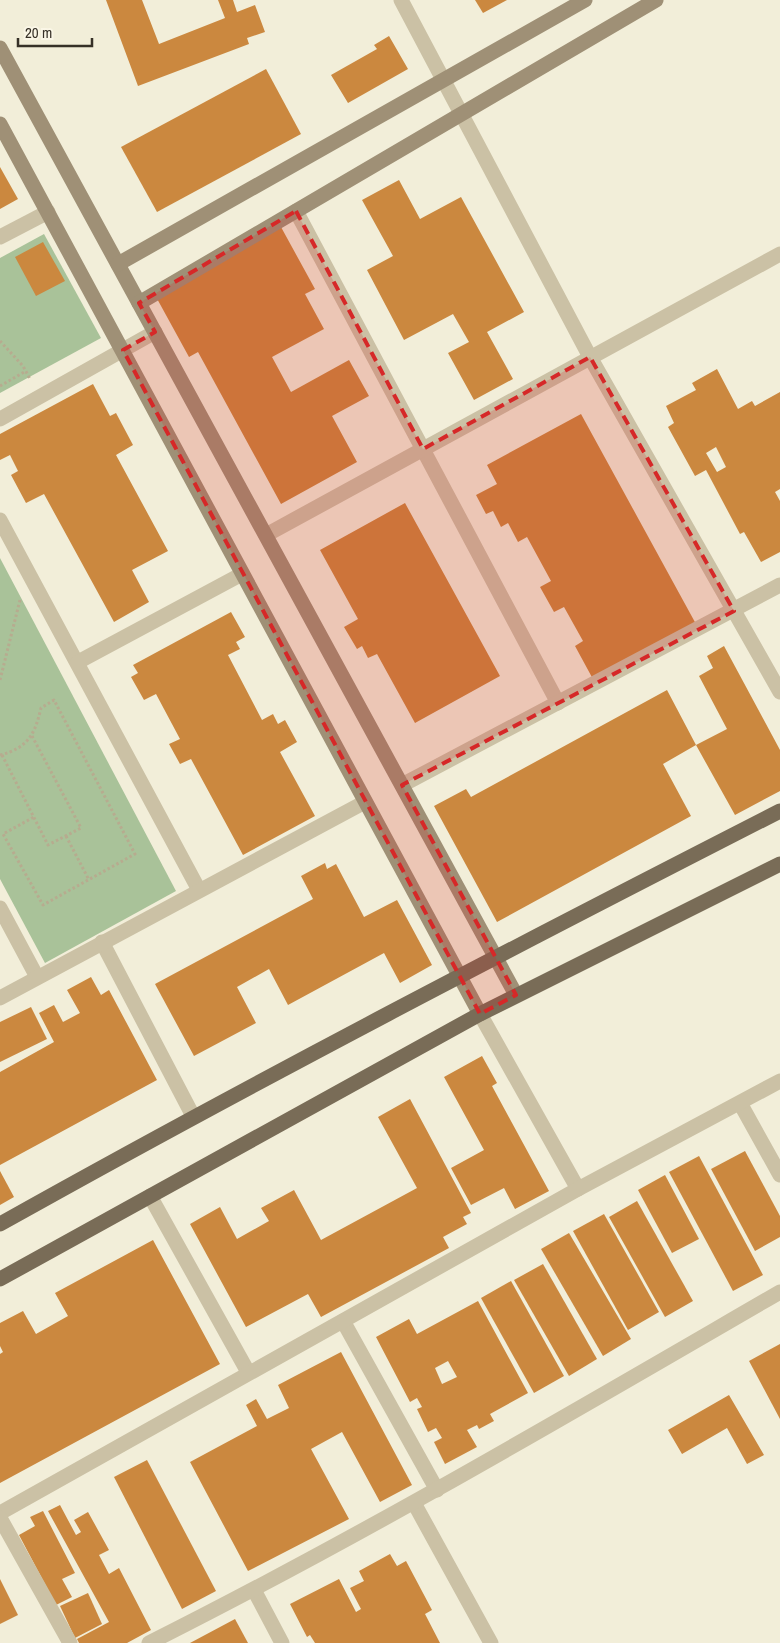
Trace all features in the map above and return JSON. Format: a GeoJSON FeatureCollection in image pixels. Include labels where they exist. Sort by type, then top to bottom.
{"type":"FeatureCollection","features":[{"type":"Feature","properties":{"kind":"main road"},"geometry":{"type":"LineString","coordinates":[[118,264],[585,0]]}},
{"type":"Feature","properties":{"kind":"main road"},"geometry":{"type":"LineString","coordinates":[[139,303],[656,0]]}},
{"type":"Feature","properties":{"kind":"main road"},"geometry":{"type":"LineString","coordinates":[[0,48],[516,995]]}},
{"type":"Feature","properties":{"kind":"main road"},"geometry":{"type":"LineString","coordinates":[[0,124],[480,1014]]}},
{"type":"Feature","properties":{"kind":"main road"},"geometry":{"type":"LineString","coordinates":[[0,1224],[193,1116],[496,956],[780,811]]}},
{"type":"Feature","properties":{"kind":"main road"},"geometry":{"type":"LineString","coordinates":[[0,1279],[480,1014],[780,864]]}},
{"type":"Feature","properties":{"kind":"street"},"geometry":{"type":"LineString","coordinates":[[401,0],[590,358],[780,692]]}},
{"type":"Feature","properties":{"kind":"street"},"geometry":{"type":"LineString","coordinates":[[296,211],[558,703]]}},
{"type":"Feature","properties":{"kind":"street"},"geometry":{"type":"LineString","coordinates":[[0,238],[48,212]]}},
{"type":"Feature","properties":{"kind":"street"},"geometry":{"type":"LineString","coordinates":[[266,535],[780,254]]}},
{"type":"Feature","properties":{"kind":"street"},"geometry":{"type":"LineString","coordinates":[[0,419],[155,332]]}},
{"type":"Feature","properties":{"kind":"street"},"geometry":{"type":"LineString","coordinates":[[0,520],[200,890]]}},
{"type":"Feature","properties":{"kind":"street"},"geometry":{"type":"LineString","coordinates":[[78,662],[242,574]]}},
{"type":"Feature","properties":{"kind":"street"},"geometry":{"type":"LineString","coordinates":[[402,785],[780,585]]}},
{"type":"Feature","properties":{"kind":"street"},"geometry":{"type":"LineString","coordinates":[[0,998],[365,802]]}},
{"type":"Feature","properties":{"kind":"street"},"geometry":{"type":"LineString","coordinates":[[0,908],[37,977]]}},
{"type":"Feature","properties":{"kind":"street"},"geometry":{"type":"LineString","coordinates":[[102,942],[193,1116]]}},
{"type":"Feature","properties":{"kind":"street"},"geometry":{"type":"LineString","coordinates":[[480,1014],[578,1189]]}},
{"type":"Feature","properties":{"kind":"street"},"geometry":{"type":"LineString","coordinates":[[0,1513],[248,1372],[578,1189],[780,1081]]}},
{"type":"Feature","properties":{"kind":"street"},"geometry":{"type":"LineString","coordinates":[[740,1103],[780,1175]]}},
{"type":"Feature","properties":{"kind":"street"},"geometry":{"type":"LineString","coordinates":[[150,1196],[248,1372]]}},
{"type":"Feature","properties":{"kind":"street"},"geometry":{"type":"LineString","coordinates":[[149,1643],[254,1590],[414,1503],[780,1292]]}},
{"type":"Feature","properties":{"kind":"street"},"geometry":{"type":"LineString","coordinates":[[343,1321],[437,1490]]}},
{"type":"Feature","properties":{"kind":"street"},"geometry":{"type":"LineString","coordinates":[[414,1503],[491,1643]]}},
{"type":"Feature","properties":{"kind":"street"},"geometry":{"type":"LineString","coordinates":[[0,1518],[70,1643]]}},
{"type":"Feature","properties":{"kind":"street"},"geometry":{"type":"LineString","coordinates":[[254,1590],[282,1643]]}},
{"type":"Feature","properties":{"kind":"path"},"geometry":{"type":"LineString","coordinates":[[0,341],[26,371],[40,396]]}},
{"type":"Feature","properties":{"kind":"path"},"geometry":{"type":"LineString","coordinates":[[0,386],[26,371]]}},
{"type":"Feature","properties":{"kind":"path"},"geometry":{"type":"LineString","coordinates":[[0,680],[28,570]]}},
{"type":"Feature","properties":{"kind":"path"},"geometry":{"type":"LineString","coordinates":[[32,736],[81,828],[48,845],[34,818],[1,755],[17,749],[32,736],[40,708],[54,700],[136,854],[43,905],[3,834],[34,818]]}},
{"type":"Feature","properties":{"kind":"path"},"geometry":{"type":"LineString","coordinates":[[66,836],[89,880]]}},
{"type":"Feature","properties":{"kind":"highlighted area"},"geometry":{"type":"Polygon","coordinates":[[[296,211],[423,449],[590,357],[734,611],[402,785],[516,995],[480,1014],[123,350],[155,332],[139,303],[296,211]]]}},
{"type":"Feature","properties":{"kind":"green space"},"geometry":{"type":"Polygon","coordinates":[[[44,234],[101,338],[0,393],[0,258],[44,234]]]}},
{"type":"Feature","properties":{"kind":"green space"},"geometry":{"type":"Polygon","coordinates":[[[0,558],[176,891],[45,963],[0,879],[0,558]]]}},
{"type":"Feature","properties":{"kind":"building"},"geometry":{"type":"Polygon","coordinates":[[[106,0],[142,0],[159,44],[225,18],[218,0],[233,0],[237,12],[255,5],[265,32],[247,38],[249,44],[138,86],[106,0]]]}},
{"type":"Feature","properties":{"kind":"building"},"geometry":{"type":"Polygon","coordinates":[[[475,0],[507,0],[483,13],[475,0]]]}},
{"type":"Feature","properties":{"kind":"building"},"geometry":{"type":"Polygon","coordinates":[[[389,36],[408,69],[348,103],[331,75],[377,49],[374,45],[389,36]]]}},
{"type":"Feature","properties":{"kind":"building"},"geometry":{"type":"Polygon","coordinates":[[[266,69],[301,134],[157,212],[121,147],[266,69]]]}},
{"type":"Feature","properties":{"kind":"building"},"geometry":{"type":"Polygon","coordinates":[[[0,167],[18,199],[0,209],[0,167]]]}},
{"type":"Feature","properties":{"kind":"building"},"geometry":{"type":"Polygon","coordinates":[[[399,180],[420,219],[461,197],[524,312],[487,332],[513,379],[474,400],[448,353],[469,342],[453,314],[404,340],[367,270],[393,256],[362,200],[399,180]]]}},
{"type":"Feature","properties":{"kind":"building"},"geometry":{"type":"Polygon","coordinates":[[[281,227],[315,289],[305,294],[324,329],[272,357],[291,392],[349,360],[369,396],[332,416],[357,462],[281,504],[198,352],[189,357],[155,295],[281,227]]]}},
{"type":"Feature","properties":{"kind":"building"},"geometry":{"type":"Polygon","coordinates":[[[43,242],[65,281],[36,296],[15,257],[43,242]]]}},
{"type":"Feature","properties":{"kind":"building"},"geometry":{"type":"Polygon","coordinates":[[[717,369],[738,409],[752,401],[755,406],[780,392],[780,489],[775,492],[780,501],[780,552],[761,562],[744,532],[740,534],[706,470],[695,476],[668,427],[674,423],[666,406],[696,390],[692,383],[717,369]],[[716,447],[706,453],[717,472],[726,467],[716,447]]]}},
{"type":"Feature","properties":{"kind":"building"},"geometry":{"type":"Polygon","coordinates":[[[93,384],[110,416],[116,413],[133,445],[116,455],[168,551],[132,570],[149,602],[114,622],[44,494],[26,503],[11,475],[18,471],[10,455],[0,460],[0,434],[93,384]]]}},
{"type":"Feature","properties":{"kind":"building"},"geometry":{"type":"Polygon","coordinates":[[[581,414],[696,624],[594,681],[575,646],[583,641],[564,607],[554,612],[540,587],[551,581],[527,537],[518,542],[508,523],[501,527],[493,511],[486,514],[476,495],[497,484],[487,465],[581,414]]]}},
{"type":"Feature","properties":{"kind":"building"},"geometry":{"type":"Polygon","coordinates":[[[405,503],[500,676],[415,723],[377,654],[368,658],[362,646],[357,649],[344,627],[358,619],[320,550],[405,503]]]}},
{"type":"Feature","properties":{"kind":"building"},"geometry":{"type":"Polygon","coordinates":[[[231,612],[245,637],[236,642],[240,649],[228,655],[262,720],[273,714],[278,724],[285,720],[297,742],[280,752],[315,816],[243,855],[191,759],[180,764],[169,744],[180,739],[156,694],[144,700],[131,677],[138,673],[133,665],[231,612]]]}},
{"type":"Feature","properties":{"kind":"building"},"geometry":{"type":"Polygon","coordinates":[[[724,646],[780,750],[780,791],[735,815],[696,745],[727,729],[699,676],[713,668],[707,656],[724,646]]]}},
{"type":"Feature","properties":{"kind":"building"},"geometry":{"type":"Polygon","coordinates":[[[667,690],[696,745],[663,764],[691,816],[497,922],[434,806],[466,789],[471,797],[667,690]]]}},
{"type":"Feature","properties":{"kind":"building"},"geometry":{"type":"Polygon","coordinates":[[[325,863],[327,869],[336,864],[364,917],[397,900],[432,965],[400,983],[384,953],[288,1005],[269,969],[237,987],[256,1023],[194,1056],[155,984],[313,899],[301,876],[325,863]]]}},
{"type":"Feature","properties":{"kind":"building"},"geometry":{"type":"Polygon","coordinates":[[[91,977],[101,995],[109,990],[157,1080],[0,1165],[0,1072],[54,1042],[39,1013],[54,1005],[63,1022],[80,1013],[67,990],[91,977]]]}},
{"type":"Feature","properties":{"kind":"building"},"geometry":{"type":"Polygon","coordinates":[[[31,1007],[47,1039],[0,1062],[0,1022],[31,1007]]]}},
{"type":"Feature","properties":{"kind":"building"},"geometry":{"type":"Polygon","coordinates":[[[482,1056],[497,1083],[492,1086],[549,1191],[515,1209],[504,1188],[471,1205],[451,1168],[484,1150],[444,1077],[482,1056]]]}},
{"type":"Feature","properties":{"kind":"building"},"geometry":{"type":"Polygon","coordinates":[[[410,1099],[471,1213],[463,1217],[467,1224],[443,1237],[449,1248],[321,1317],[308,1294],[246,1327],[190,1224],[220,1207],[237,1239],[269,1221],[261,1208],[294,1190],[321,1240],[417,1188],[378,1117],[410,1099]]]}},
{"type":"Feature","properties":{"kind":"building"},"geometry":{"type":"Polygon","coordinates":[[[745,1151],[780,1216],[780,1237],[755,1251],[711,1169],[745,1151]]]}},
{"type":"Feature","properties":{"kind":"building"},"geometry":{"type":"Polygon","coordinates":[[[699,1156],[763,1275],[733,1291],[669,1172],[699,1156]]]}},
{"type":"Feature","properties":{"kind":"building"},"geometry":{"type":"Polygon","coordinates":[[[0,1171],[14,1197],[0,1205],[0,1171]]]}},
{"type":"Feature","properties":{"kind":"building"},"geometry":{"type":"Polygon","coordinates":[[[665,1175],[699,1239],[672,1253],[638,1190],[665,1175]]]}},
{"type":"Feature","properties":{"kind":"building"},"geometry":{"type":"Polygon","coordinates":[[[637,1201],[693,1301],[665,1317],[609,1217],[637,1201]]]}},
{"type":"Feature","properties":{"kind":"building"},"geometry":{"type":"Polygon","coordinates":[[[604,1214],[659,1312],[628,1330],[573,1231],[604,1214]]]}},
{"type":"Feature","properties":{"kind":"building"},"geometry":{"type":"Polygon","coordinates":[[[569,1233],[631,1339],[603,1356],[541,1249],[569,1233]]]}},
{"type":"Feature","properties":{"kind":"building"},"geometry":{"type":"Polygon","coordinates":[[[153,1240],[220,1364],[0,1483],[0,1354],[3,1352],[0,1346],[0,1323],[23,1311],[36,1334],[68,1316],[55,1293],[153,1240]]]}},
{"type":"Feature","properties":{"kind":"building"},"geometry":{"type":"Polygon","coordinates":[[[543,1264],[597,1359],[569,1376],[514,1280],[543,1264]]]}},
{"type":"Feature","properties":{"kind":"building"},"geometry":{"type":"Polygon","coordinates":[[[511,1281],[564,1376],[534,1393],[481,1298],[511,1281]]]}},
{"type":"Feature","properties":{"kind":"building"},"geometry":{"type":"Polygon","coordinates":[[[478,1301],[528,1393],[490,1414],[494,1421],[479,1429],[477,1425],[467,1430],[477,1447],[445,1464],[434,1442],[442,1438],[436,1428],[428,1432],[417,1409],[422,1407],[417,1398],[410,1402],[376,1337],[409,1319],[417,1334],[478,1301]],[[448,1361],[435,1368],[442,1384],[457,1377],[448,1361]]]}},
{"type":"Feature","properties":{"kind":"building"},"geometry":{"type":"Polygon","coordinates":[[[780,1344],[780,1419],[749,1361],[780,1344]]]}},
{"type":"Feature","properties":{"kind":"building"},"geometry":{"type":"Polygon","coordinates":[[[341,1352],[412,1485],[380,1502],[342,1432],[311,1449],[349,1519],[248,1571],[190,1462],[257,1426],[246,1405],[256,1399],[267,1419],[289,1408],[278,1385],[341,1352]]]}},
{"type":"Feature","properties":{"kind":"building"},"geometry":{"type":"Polygon","coordinates":[[[729,1395],[764,1455],[747,1464],[727,1428],[682,1454],[668,1430],[729,1395]]]}},
{"type":"Feature","properties":{"kind":"building"},"geometry":{"type":"Polygon","coordinates":[[[147,1460],[216,1591],[182,1609],[114,1477],[147,1460]]]}},
{"type":"Feature","properties":{"kind":"building"},"geometry":{"type":"Polygon","coordinates":[[[60,1505],[76,1535],[81,1532],[74,1520],[88,1512],[109,1550],[99,1555],[109,1574],[119,1568],[151,1630],[127,1643],[79,1643],[77,1639],[109,1622],[48,1511],[60,1505]]]}},
{"type":"Feature","properties":{"kind":"building"},"geometry":{"type":"Polygon","coordinates":[[[43,1511],[75,1573],[62,1579],[72,1597],[56,1605],[19,1535],[35,1526],[30,1517],[43,1511]]]}},
{"type":"Feature","properties":{"kind":"building"},"geometry":{"type":"Polygon","coordinates":[[[390,1554],[397,1566],[406,1561],[432,1610],[425,1614],[440,1643],[315,1643],[310,1635],[307,1637],[290,1604],[339,1579],[356,1612],[361,1609],[350,1588],[364,1581],[359,1571],[390,1554]]]}},
{"type":"Feature","properties":{"kind":"building"},"geometry":{"type":"Polygon","coordinates":[[[0,1579],[18,1615],[0,1624],[0,1579]]]}},
{"type":"Feature","properties":{"kind":"building"},"geometry":{"type":"Polygon","coordinates":[[[88,1593],[102,1624],[75,1638],[60,1606],[88,1593]]]}},
{"type":"Feature","properties":{"kind":"building"},"geometry":{"type":"Polygon","coordinates":[[[235,1619],[248,1643],[190,1643],[235,1619]]]}}]}
